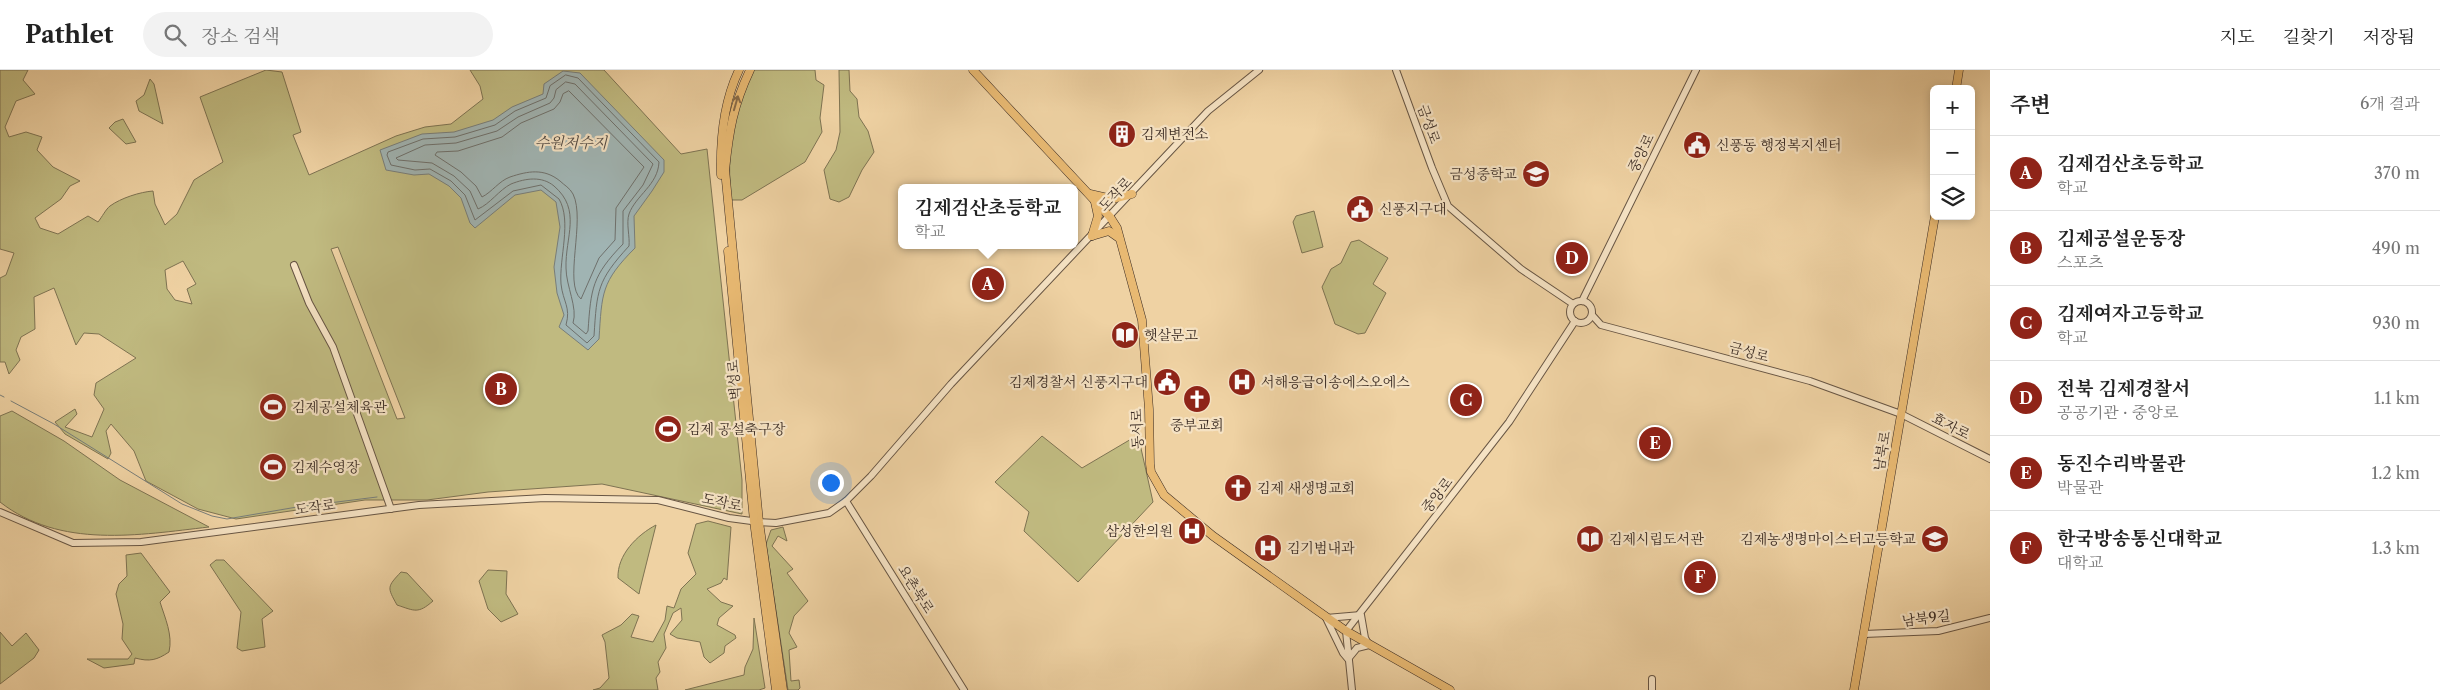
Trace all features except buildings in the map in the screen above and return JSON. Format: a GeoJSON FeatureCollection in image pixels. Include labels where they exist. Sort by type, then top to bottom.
{"type":"FeatureCollection","features":[{"type":"Feature","properties":{"kind":"main road","name":"벽성로"},"geometry":{"type":"LineString","coordinates":[[739,70],[729,94],[723,121],[720,174],[756,522],[776,690]]}},
{"type":"Feature","properties":{"kind":"main road","name":"벽성로"},"geometry":{"type":"LineString","coordinates":[[750,70],[735,105],[729,129],[725,170],[756,522],[783,690]]}},
{"type":"Feature","properties":{"kind":"main road","name":"동서로"},"geometry":{"type":"LineString","coordinates":[[973,70],[1110,217],[1117,228],[1142,320],[1149,409],[1150,464],[1157,484],[1164,495],[1207,532],[1326,618],[1369,645],[1450,690]]}},
{"type":"Feature","properties":{"kind":"main road"},"geometry":{"type":"LineString","coordinates":[[1957,85],[1959,70]]}},
{"type":"Feature","properties":{"kind":"main road"},"geometry":{"type":"LineString","coordinates":[[1092,236],[1098,216],[1091,197],[1112,199],[1132,194]]}},
{"type":"Feature","properties":{"kind":"main road","name":"남북로"},"geometry":{"type":"LineString","coordinates":[[1854,690],[1934,220]]}},
{"type":"Feature","properties":{"kind":"main road"},"geometry":{"type":"LineString","coordinates":[[1092,236],[1109,231],[1120,240]]}},
{"type":"Feature","properties":{"kind":"street","name":"도작로"},"geometry":{"type":"LineString","coordinates":[[0,512],[72,543],[96,544],[142,542],[391,508],[561,497],[658,500],[729,518],[756,522],[776,523],[829,512],[846,501],[914,429],[951,384],[1132,194],[1208,111],[1259,70]]}},
{"type":"Feature","properties":{"kind":"street","name":"금성로"},"geometry":{"type":"LineString","coordinates":[[1396,70],[1448,206],[1521,269],[1573,304]]}},
{"type":"Feature","properties":{"kind":"street","name":"중앙로"},"geometry":{"type":"LineString","coordinates":[[1582,301],[1696,70]]}},
{"type":"Feature","properties":{"kind":"street"},"geometry":{"type":"LineString","coordinates":[[294,265],[308,304],[333,347],[391,508]]}},
{"type":"Feature","properties":{"kind":"street"},"geometry":{"type":"LineString","coordinates":[[1582,301],[1591,307],[1592,314],[1587,322],[1580,323],[1570,316],[1570,310],[1573,304],[1582,301]]}},
{"type":"Feature","properties":{"kind":"street","name":"금성로"},"geometry":{"type":"LineString","coordinates":[[1592,314],[1601,325],[1810,381],[1901,414]]}},
{"type":"Feature","properties":{"kind":"street","name":"중앙로"},"geometry":{"type":"LineString","coordinates":[[1346,631],[1361,615],[1509,422],[1575,321]]}},
{"type":"Feature","properties":{"kind":"street","name":"효자로"},"geometry":{"type":"LineString","coordinates":[[1901,414],[1990,459]]}},
{"type":"Feature","properties":{"kind":"street","name":"요촌북로"},"geometry":{"type":"LineString","coordinates":[[846,501],[964,690]]}},
{"type":"Feature","properties":{"kind":"street"},"geometry":{"type":"LineString","coordinates":[[1361,615],[1365,638],[1369,645],[1357,648],[1348,659],[1343,653],[1326,618],[1361,615]]}},
{"type":"Feature","properties":{"kind":"street","name":"남북9길"},"geometry":{"type":"LineString","coordinates":[[1864,634],[1938,631],[1990,618]]}},
{"type":"Feature","properties":{"kind":"street"},"geometry":{"type":"LineString","coordinates":[[1346,631],[1352,690]]}},
{"type":"Feature","properties":{"kind":"street"},"geometry":{"type":"LineString","coordinates":[[1652,679],[1652,690]]}},
{"type":"Feature","properties":{"kind":"shaded area"},"geometry":{"type":"Polygon","coordinates":[[[0,70],[28,70],[23,80],[35,94],[16,101],[5,127],[9,137],[26,132],[42,137],[37,150],[53,167],[80,181],[70,186],[61,199],[35,218],[40,228],[58,234],[88,216],[98,222],[114,203],[131,196],[153,191],[155,204],[165,225],[177,214],[194,180],[223,162],[200,97],[266,70],[282,72],[301,132],[293,135],[309,175],[396,136],[425,127],[451,124],[483,99],[480,86],[470,70],[604,70],[681,154],[707,149],[742,480],[742,514],[602,484],[488,492],[427,500],[365,500],[236,519],[198,509],[146,481],[134,451],[111,424],[106,431],[111,453],[108,459],[65,434],[55,422],[75,409],[77,414],[65,427],[92,437],[104,409],[94,395],[96,383],[136,358],[99,334],[84,333],[76,345],[54,288],[34,297],[35,329],[21,337],[16,350],[20,360],[9,374],[5,362],[0,362],[0,278],[6,275],[14,253],[0,249],[0,70]],[[338,247],[331,249],[397,419],[405,418],[338,247]],[[183,261],[165,270],[167,289],[175,300],[192,304],[187,289],[196,284],[183,261]]]}},
{"type":"Feature","properties":{"kind":"shaded area"},"geometry":{"type":"Polygon","coordinates":[[[754,70],[815,70],[816,80],[824,85],[820,118],[822,132],[805,162],[742,200],[731,200],[730,149],[732,133],[740,102],[754,70]]]}},
{"type":"Feature","properties":{"kind":"shaded area"},"geometry":{"type":"Polygon","coordinates":[[[839,70],[849,70],[850,91],[857,99],[859,117],[868,131],[874,152],[862,170],[849,197],[839,202],[830,199],[824,170],[836,150],[840,132],[839,70]]]}},
{"type":"Feature","properties":{"kind":"shaded area"},"geometry":{"type":"Polygon","coordinates":[[[150,79],[154,84],[163,124],[139,111],[136,101],[144,95],[150,79]]]}},
{"type":"Feature","properties":{"kind":"shaded area"},"geometry":{"type":"Polygon","coordinates":[[[123,119],[136,142],[126,144],[109,128],[115,122],[123,119]]]}},
{"type":"Feature","properties":{"kind":"shaded area"},"geometry":{"type":"Polygon","coordinates":[[[1314,211],[1323,247],[1302,253],[1293,222],[1296,216],[1314,211]]]}},
{"type":"Feature","properties":{"kind":"shaded area"},"geometry":{"type":"Polygon","coordinates":[[[1359,240],[1388,258],[1373,284],[1386,293],[1365,333],[1358,334],[1335,324],[1322,287],[1331,269],[1341,263],[1351,242],[1359,240]]]}},
{"type":"Feature","properties":{"kind":"shaded area"},"geometry":{"type":"Polygon","coordinates":[[[12,411],[64,441],[120,480],[209,527],[128,535],[101,535],[74,533],[48,527],[23,517],[0,502],[0,416],[12,411]]]}},
{"type":"Feature","properties":{"kind":"shaded area"},"geometry":{"type":"Polygon","coordinates":[[[1138,435],[1153,502],[1078,582],[1024,531],[1029,512],[995,482],[1042,436],[1082,468],[1138,435]]]}},
{"type":"Feature","properties":{"kind":"shaded area"},"geometry":{"type":"Polygon","coordinates":[[[708,521],[731,527],[727,580],[724,578],[721,583],[707,589],[721,602],[733,606],[719,618],[717,625],[735,635],[736,638],[725,646],[724,653],[710,663],[704,657],[700,642],[677,638],[670,634],[682,620],[681,608],[673,613],[664,634],[666,648],[658,662],[660,672],[656,678],[658,690],[593,690],[600,688],[609,678],[605,642],[602,635],[621,625],[632,614],[639,616],[631,637],[653,642],[665,620],[667,606],[674,608],[681,589],[696,574],[688,553],[696,524],[708,521]]]}},
{"type":"Feature","properties":{"kind":"shaded area"},"geometry":{"type":"Polygon","coordinates":[[[656,525],[639,594],[618,578],[621,561],[635,540],[656,525]]]}},
{"type":"Feature","properties":{"kind":"shaded area"},"geometry":{"type":"Polygon","coordinates":[[[783,527],[787,541],[778,536],[772,546],[793,569],[787,573],[808,601],[794,616],[789,633],[797,647],[789,650],[791,681],[799,680],[800,688],[798,690],[788,690],[766,544],[771,530],[783,527]]]}},
{"type":"Feature","properties":{"kind":"shaded area"},"geometry":{"type":"Polygon","coordinates":[[[141,553],[170,592],[160,602],[169,633],[169,652],[153,660],[135,658],[134,664],[104,668],[87,659],[128,659],[132,654],[122,639],[123,624],[116,594],[119,584],[127,576],[126,555],[141,553]]]}},
{"type":"Feature","properties":{"kind":"shaded area"},"geometry":{"type":"Polygon","coordinates":[[[216,560],[224,560],[273,611],[262,619],[265,647],[242,651],[237,648],[241,612],[210,565],[216,560]]]}},
{"type":"Feature","properties":{"kind":"shaded area"},"geometry":{"type":"Polygon","coordinates":[[[488,570],[507,571],[506,594],[518,614],[501,622],[488,609],[479,581],[488,570]]]}},
{"type":"Feature","properties":{"kind":"shaded area"},"geometry":{"type":"Polygon","coordinates":[[[401,572],[407,573],[433,601],[420,610],[408,609],[397,605],[391,594],[390,587],[401,572]]]}},
{"type":"Feature","properties":{"kind":"shaded area"},"geometry":{"type":"Polygon","coordinates":[[[754,618],[765,688],[759,690],[685,690],[744,675],[745,667],[753,649],[754,618]]]}},
{"type":"Feature","properties":{"kind":"shaded area"},"geometry":{"type":"Polygon","coordinates":[[[0,632],[12,646],[26,633],[39,650],[34,658],[0,684],[0,632]]]}},
{"type":"Feature","properties":{"kind":"water","name":"수원저수지"},"geometry":{"type":"Polygon","coordinates":[[[563,71],[580,73],[664,160],[664,172],[634,216],[635,248],[615,270],[609,280],[605,289],[601,310],[599,339],[588,350],[559,327],[564,315],[557,293],[554,267],[560,227],[556,202],[541,190],[515,195],[475,228],[470,223],[461,198],[449,186],[429,174],[414,175],[386,170],[380,150],[422,134],[454,132],[493,120],[512,107],[543,94],[544,84],[563,71]]]}},
{"type":"Feature","properties":{"kind":"waterway"},"geometry":{"type":"LineString","coordinates":[[0,395],[4,397]]}},
{"type":"Feature","properties":{"kind":"waterway"},"geometry":{"type":"LineString","coordinates":[[11,401],[54,424],[182,504],[212,516],[227,519],[297,507],[377,497]]}},
{"type":"Feature","properties":{"kind":"place","name":"김제변전소"},"geometry":{"type":"Point","coordinates":[1122,134]}},
{"type":"Feature","properties":{"kind":"place","name":"신풍동 행정복지센터"},"geometry":{"type":"Point","coordinates":[1697,145]}},
{"type":"Feature","properties":{"kind":"place","name":"금성중학교"},"geometry":{"type":"Point","coordinates":[1536,174]}},
{"type":"Feature","properties":{"kind":"place","name":"신풍지구대"},"geometry":{"type":"Point","coordinates":[1360,209]}},
{"type":"Feature","properties":{"kind":"place","name":"전북 김제경찰서"},"geometry":{"type":"Point","coordinates":[1572,258]}},
{"type":"Feature","properties":{"kind":"place","name":"김제검산초등학교"},"geometry":{"type":"Point","coordinates":[988,284]}},
{"type":"Feature","properties":{"kind":"place","name":"햇살문고"},"geometry":{"type":"Point","coordinates":[1125,335]}},
{"type":"Feature","properties":{"kind":"place","name":"김제경찰서 신풍지구대"},"geometry":{"type":"Point","coordinates":[1167,382]}},
{"type":"Feature","properties":{"kind":"place","name":"서해응급이송에스오에스"},"geometry":{"type":"Point","coordinates":[1242,382]}},
{"type":"Feature","properties":{"kind":"place","name":"김제공설운동장"},"geometry":{"type":"Point","coordinates":[501,389]}},
{"type":"Feature","properties":{"kind":"place","name":"중부교회"},"geometry":{"type":"Point","coordinates":[1197,399]}},
{"type":"Feature","properties":{"kind":"place","name":"김제여자고등학교"},"geometry":{"type":"Point","coordinates":[1466,400]}},
{"type":"Feature","properties":{"kind":"place","name":"김제공설체육관"},"geometry":{"type":"Point","coordinates":[273,407]}},
{"type":"Feature","properties":{"kind":"place","name":"김제 공설축구장"},"geometry":{"type":"Point","coordinates":[668,429]}},
{"type":"Feature","properties":{"kind":"place","name":"동진수리박물관"},"geometry":{"type":"Point","coordinates":[1655,443]}},
{"type":"Feature","properties":{"kind":"place","name":"김제수영장"},"geometry":{"type":"Point","coordinates":[273,467]}},
{"type":"Feature","properties":{"kind":"place","name":"김제 새생명교회"},"geometry":{"type":"Point","coordinates":[1238,488]}},
{"type":"Feature","properties":{"kind":"place","name":"삼성한의원"},"geometry":{"type":"Point","coordinates":[1192,531]}},
{"type":"Feature","properties":{"kind":"place","name":"김제시립도서관"},"geometry":{"type":"Point","coordinates":[1590,539]}},
{"type":"Feature","properties":{"kind":"place","name":"김제농생명마이스터고등학교"},"geometry":{"type":"Point","coordinates":[1935,539]}},
{"type":"Feature","properties":{"kind":"place","name":"김기범내과"},"geometry":{"type":"Point","coordinates":[1268,548]}},
{"type":"Feature","properties":{"kind":"place","name":"한국방송통신대학교"},"geometry":{"type":"Point","coordinates":[1700,577]}}]}
